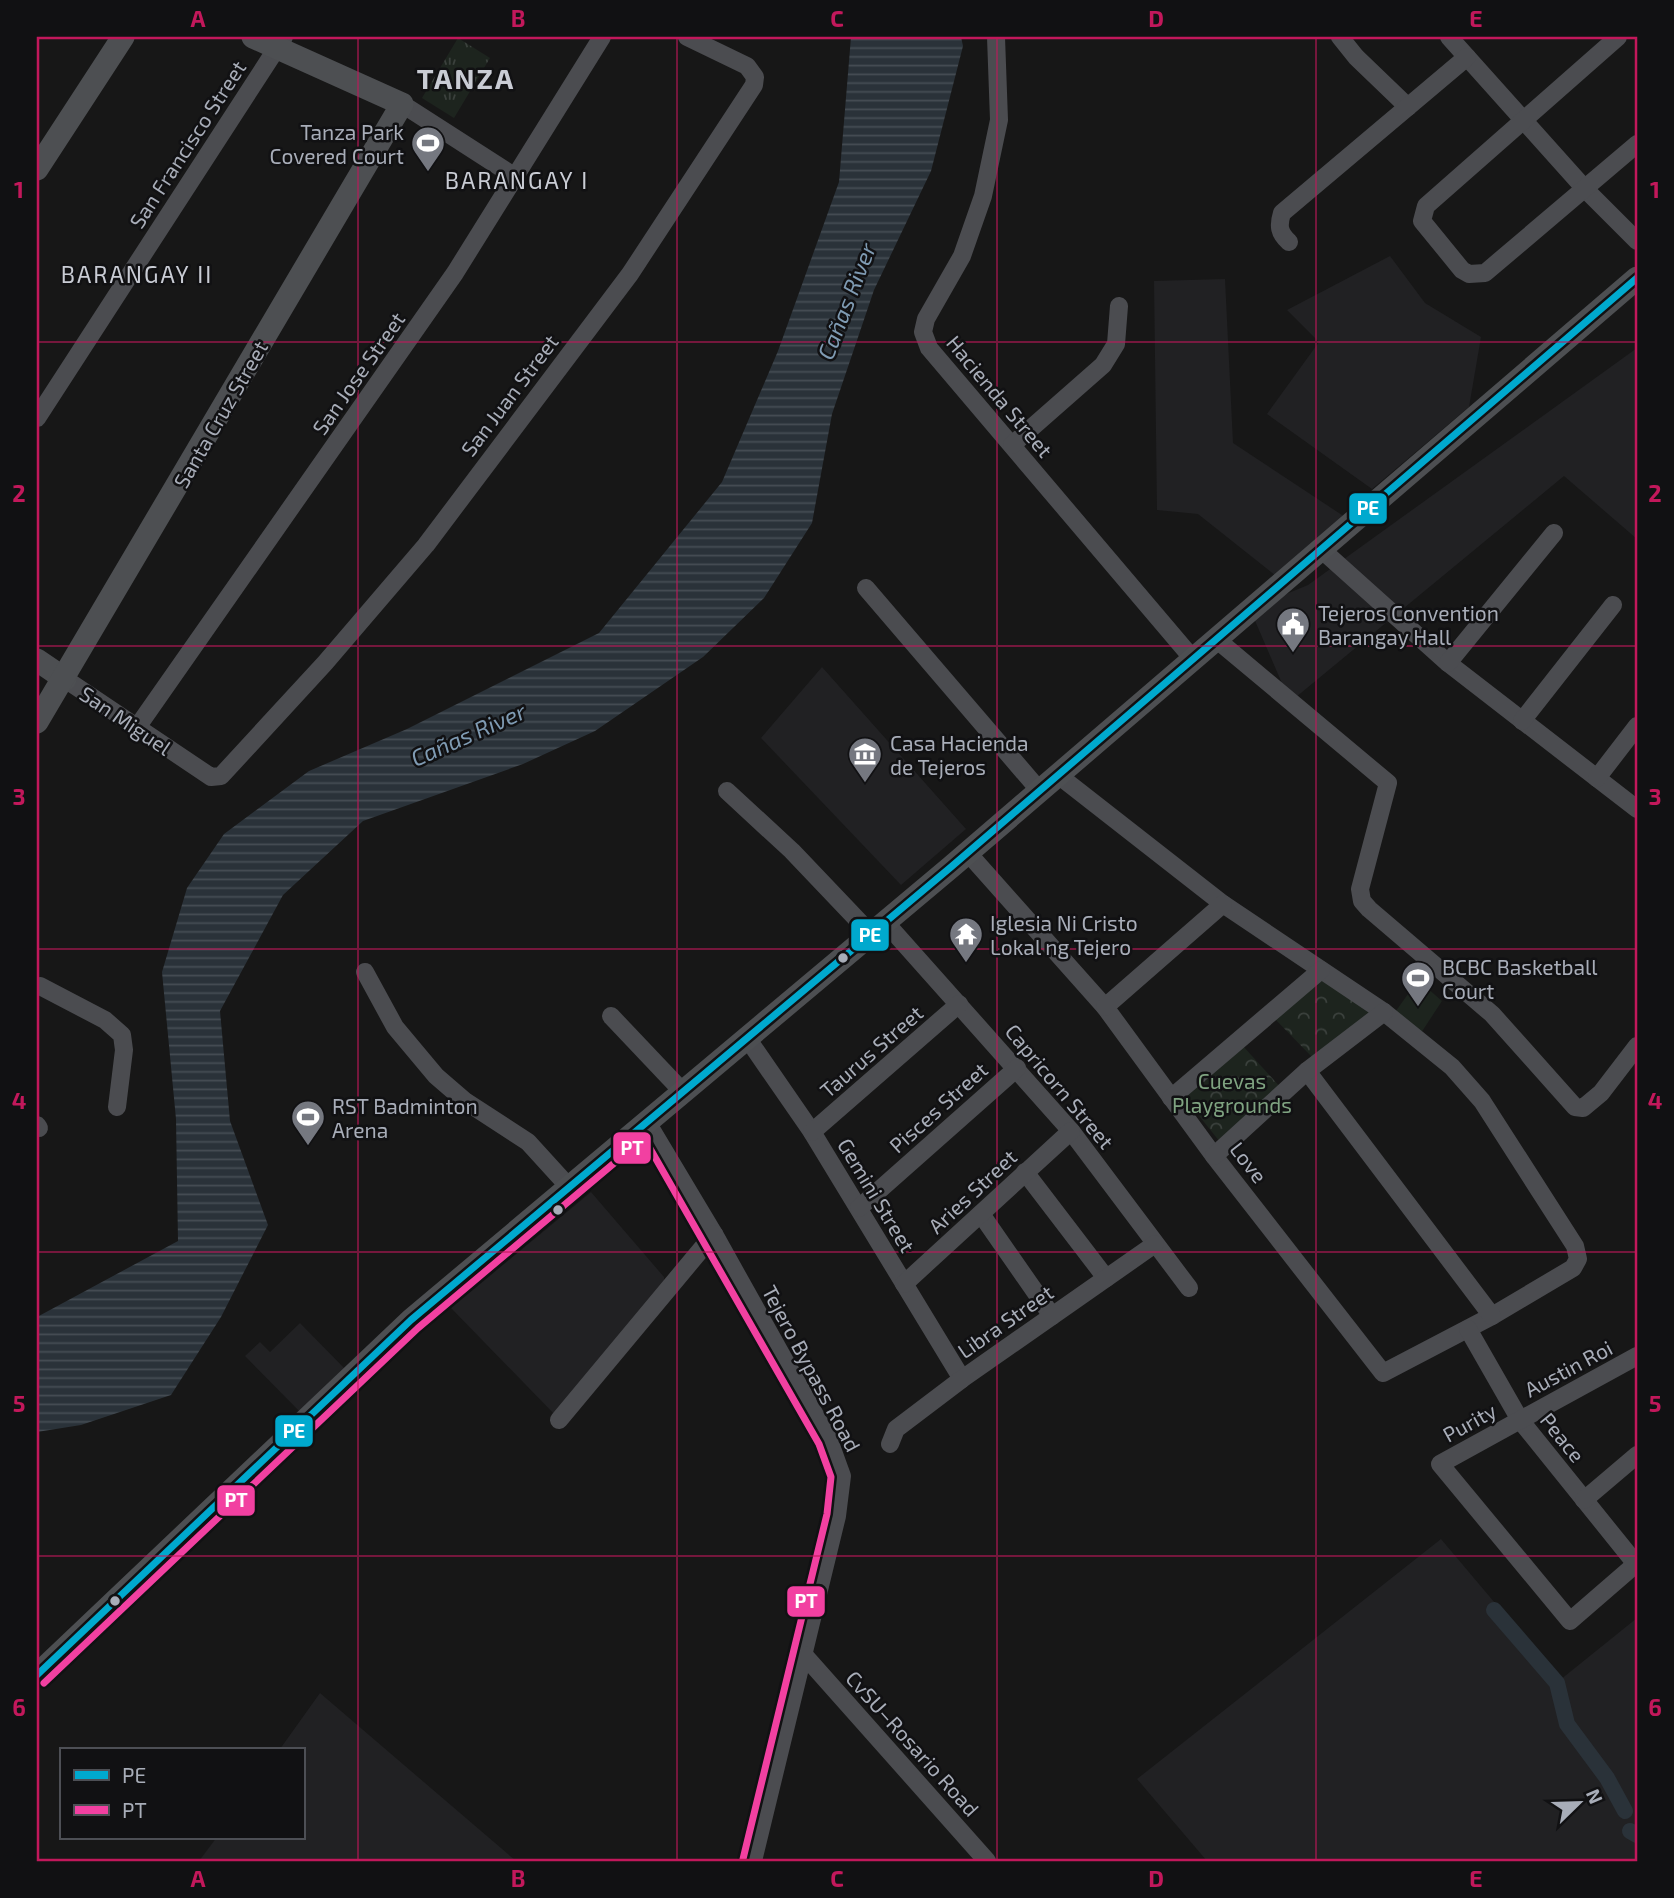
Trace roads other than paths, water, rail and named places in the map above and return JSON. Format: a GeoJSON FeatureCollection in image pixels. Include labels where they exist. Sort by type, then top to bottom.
{"type":"FeatureCollection","features":[{"type":"Feature","properties":{"kind":"main road"},"geometry":{"type":"LineString","coordinates":[[37,169],[123,37]]}},
{"type":"Feature","properties":{"kind":"main road"},"geometry":{"type":"LineString","coordinates":[[253,37],[281,42],[402,104]]}},
{"type":"Feature","properties":{"kind":"main road","name":"Santa Cruz Street"},"geometry":{"type":"LineString","coordinates":[[37,722],[65,679],[402,104]]}},
{"type":"Feature","properties":{"kind":"main road"},"geometry":{"type":"LineString","coordinates":[[39,1667],[411,1320],[968,853],[1637,278]]}},
{"type":"Feature","properties":{"kind":"main road","name":"San Miguel"},"geometry":{"type":"LineString","coordinates":[[37,660],[65,679]]}},
{"type":"Feature","properties":{"kind":"street","name":"San Jose Street"},"geometry":{"type":"LineString","coordinates":[[138,726],[455,273],[517,178],[602,37]]}},
{"type":"Feature","properties":{"kind":"street","name":"San Juan Street"},"geometry":{"type":"LineString","coordinates":[[216,778],[326,663],[426,545],[630,274],[754,85],[755,77],[747,66],[687,37]]}},
{"type":"Feature","properties":{"kind":"street","name":"Hacienda Street"},"geometry":{"type":"LineString","coordinates":[[996,37],[999,120],[983,196],[962,256],[926,319],[923,332],[929,348],[1193,659]]}},
{"type":"Feature","properties":{"kind":"street"},"geometry":{"type":"LineString","coordinates":[[1340,37],[1356,57],[1408,107]]}},
{"type":"Feature","properties":{"kind":"street"},"geometry":{"type":"LineString","coordinates":[[1449,37],[1586,190],[1637,242]]}},
{"type":"Feature","properties":{"kind":"street"},"geometry":{"type":"LineString","coordinates":[[1606,40],[1423,211],[1425,227],[1462,270],[1475,275],[1494,269],[1637,144]]}},
{"type":"Feature","properties":{"kind":"street","name":"San Francisco Street"},"geometry":{"type":"LineString","coordinates":[[37,418],[281,42]]}},
{"type":"Feature","properties":{"kind":"street"},"geometry":{"type":"LineString","coordinates":[[1289,242],[1282,236],[1278,225],[1282,213],[1467,57]]}},
{"type":"Feature","properties":{"kind":"street"},"geometry":{"type":"LineString","coordinates":[[402,104],[517,178]]}},
{"type":"Feature","properties":{"kind":"street"},"geometry":{"type":"LineString","coordinates":[[1012,446],[1103,365],[1116,344],[1119,306]]}},
{"type":"Feature","properties":{"kind":"street"},"geometry":{"type":"LineString","coordinates":[[1448,663],[1554,533]]}},
{"type":"Feature","properties":{"kind":"street"},"geometry":{"type":"LineString","coordinates":[[1322,550],[1448,663],[1637,809]]}},
{"type":"Feature","properties":{"kind":"street"},"geometry":{"type":"LineString","coordinates":[[866,588],[1040,791]]}},
{"type":"Feature","properties":{"kind":"street"},"geometry":{"type":"LineString","coordinates":[[1522,721],[1613,605]]}},
{"type":"Feature","properties":{"kind":"street"},"geometry":{"type":"LineString","coordinates":[[1216,639],[1388,783],[1360,888],[1362,901],[1369,909],[1492,1014],[1575,1107],[1583,1108],[1601,1093],[1637,1046]]}},
{"type":"Feature","properties":{"kind":"street","name":"San Miguel"},"geometry":{"type":"LineString","coordinates":[[65,679],[216,778]]}},
{"type":"Feature","properties":{"kind":"street"},"geometry":{"type":"LineString","coordinates":[[1597,778],[1637,726]]}},
{"type":"Feature","properties":{"kind":"street"},"geometry":{"type":"LineString","coordinates":[[1058,775],[1223,904],[1384,1012],[1452,1067],[1482,1101],[1575,1246],[1578,1259],[1573,1268],[1468,1329]]}},
{"type":"Feature","properties":{"kind":"street","name":"Capricorn Street"},"geometry":{"type":"LineString","coordinates":[[727,791],[959,1004],[1071,1131],[1189,1288]]}},
{"type":"Feature","properties":{"kind":"street","name":"Love"},"geometry":{"type":"LineString","coordinates":[[968,853],[1105,1007],[1214,1156],[1383,1373],[1468,1329]]}},
{"type":"Feature","properties":{"kind":"street"},"geometry":{"type":"LineString","coordinates":[[1105,1007],[1223,904]]}},
{"type":"Feature","properties":{"kind":"street"},"geometry":{"type":"LineString","coordinates":[[1171,1098],[1321,970]]}},
{"type":"Feature","properties":{"kind":"street"},"geometry":{"type":"LineString","coordinates":[[365,972],[395,1027],[436,1076],[466,1101],[528,1142],[569,1187]]}},
{"type":"Feature","properties":{"kind":"street"},"geometry":{"type":"LineString","coordinates":[[38,987],[113,1025],[122,1035],[124,1050],[117,1107]]}},
{"type":"Feature","properties":{"kind":"street","name":"Taurus Street"},"geometry":{"type":"LineString","coordinates":[[812,1132],[959,1004]]}},
{"type":"Feature","properties":{"kind":"street"},"geometry":{"type":"LineString","coordinates":[[1214,1156],[1307,1071],[1384,1012]]}},
{"type":"Feature","properties":{"kind":"street"},"geometry":{"type":"LineString","coordinates":[[611,1016],[683,1092]]}},
{"type":"Feature","properties":{"kind":"street","name":"Gemini Street"},"geometry":{"type":"LineString","coordinates":[[747,1038],[812,1132],[961,1379]]}},
{"type":"Feature","properties":{"kind":"street","name":"Pisces Street"},"geometry":{"type":"LineString","coordinates":[[859,1208],[1017,1068]]}},
{"type":"Feature","properties":{"kind":"street"},"geometry":{"type":"LineString","coordinates":[[1307,1071],[1492,1316]]}},
{"type":"Feature","properties":{"kind":"street","name":"Tejero Bypass Road"},"geometry":{"type":"LineString","coordinates":[[647,1122],[714,1234],[828,1440],[842,1476],[838,1509],[753,1861]]}},
{"type":"Feature","properties":{"kind":"street","name":"Aries Street"},"geometry":{"type":"LineString","coordinates":[[904,1284],[1071,1131]]}},
{"type":"Feature","properties":{"kind":"street"},"geometry":{"type":"LineString","coordinates":[[1025,1172],[1106,1278]]}},
{"type":"Feature","properties":{"kind":"street"},"geometry":{"type":"LineString","coordinates":[[981,1214],[1052,1316]]}},
{"type":"Feature","properties":{"kind":"street"},"geometry":{"type":"LineString","coordinates":[[559,1420],[714,1234]]}},
{"type":"Feature","properties":{"kind":"street","name":"Libra Street"},"geometry":{"type":"LineString","coordinates":[[890,1444],[896,1429],[961,1379],[1155,1244]]}},
{"type":"Feature","properties":{"kind":"street","name":"Peace"},"geometry":{"type":"LineString","coordinates":[[1468,1329],[1520,1419],[1637,1564]]}},
{"type":"Feature","properties":{"kind":"street","name":"Austin Roi"},"geometry":{"type":"LineString","coordinates":[[1520,1419],[1637,1356]]}},
{"type":"Feature","properties":{"kind":"street","name":"Purity"},"geometry":{"type":"LineString","coordinates":[[1520,1419],[1440,1464],[1570,1621],[1637,1564]]}},
{"type":"Feature","properties":{"kind":"street"},"geometry":{"type":"LineString","coordinates":[[1584,1500],[1637,1455]]}},
{"type":"Feature","properties":{"kind":"street","name":"CvSU–Rosario Road"},"geometry":{"type":"LineString","coordinates":[[804,1655],[988,1861]]}},
{"type":"Feature","properties":{"kind":"water","name":"Cañas River"},"geometry":{"type":"Polygon","coordinates":[[[851,37],[961,37],[963,46],[931,171],[874,290],[832,414],[812,523],[764,598],[703,657],[595,731],[523,764],[363,821],[283,895],[220,1011],[230,1121],[268,1225],[221,1317],[171,1395],[81,1425],[37,1432],[37,1317],[178,1241],[176,1119],[162,972],[187,888],[224,834],[309,771],[407,729],[599,633],[722,482],[778,351],[839,182],[851,37]]]}},
{"type":"Feature","properties":{"kind":"waterway"},"geometry":{"type":"LineString","coordinates":[[1494,1610],[1557,1683],[1567,1724],[1607,1778],[1625,1811]]}},
{"type":"Feature","properties":{"kind":"waterway"},"geometry":{"type":"LineString","coordinates":[[1630,1831],[1637,1835]]}},
{"type":"Feature","properties":{"kind":"place","name":"Tanza Park Covered Court"},"geometry":{"type":"Point","coordinates":[428,173]}},
{"type":"Feature","properties":{"kind":"place","name":"Tejeros Convention Barangay Hall"},"geometry":{"type":"Point","coordinates":[1293,654]}},
{"type":"Feature","properties":{"kind":"place","name":"Casa Hacienda de Tejeros"},"geometry":{"type":"Point","coordinates":[865,784]}},
{"type":"Feature","properties":{"kind":"place","name":"Iglesia Ni Cristo Lokal ng Tejero"},"geometry":{"type":"Point","coordinates":[966,964]}},
{"type":"Feature","properties":{"kind":"place","name":"BCBC Basketball Court"},"geometry":{"type":"Point","coordinates":[1418,1008]}},
{"type":"Feature","properties":{"kind":"place","name":"RST Badminton Arena"},"geometry":{"type":"Point","coordinates":[308,1147]}},
{"type":"Feature","properties":{"kind":"district","name":"TANZA"},"geometry":{"type":"Point","coordinates":[466,78]}},
{"type":"Feature","properties":{"kind":"district","name":"BARANGAY I"},"geometry":{"type":"Point","coordinates":[517,180]}},
{"type":"Feature","properties":{"kind":"district","name":"BARANGAY II"},"geometry":{"type":"Point","coordinates":[137,274]}},
{"type":"Feature","properties":{"kind":"park label","name":"Cuevas Playgrounds"},"geometry":{"type":"Point","coordinates":[1232,1092]}}]}
